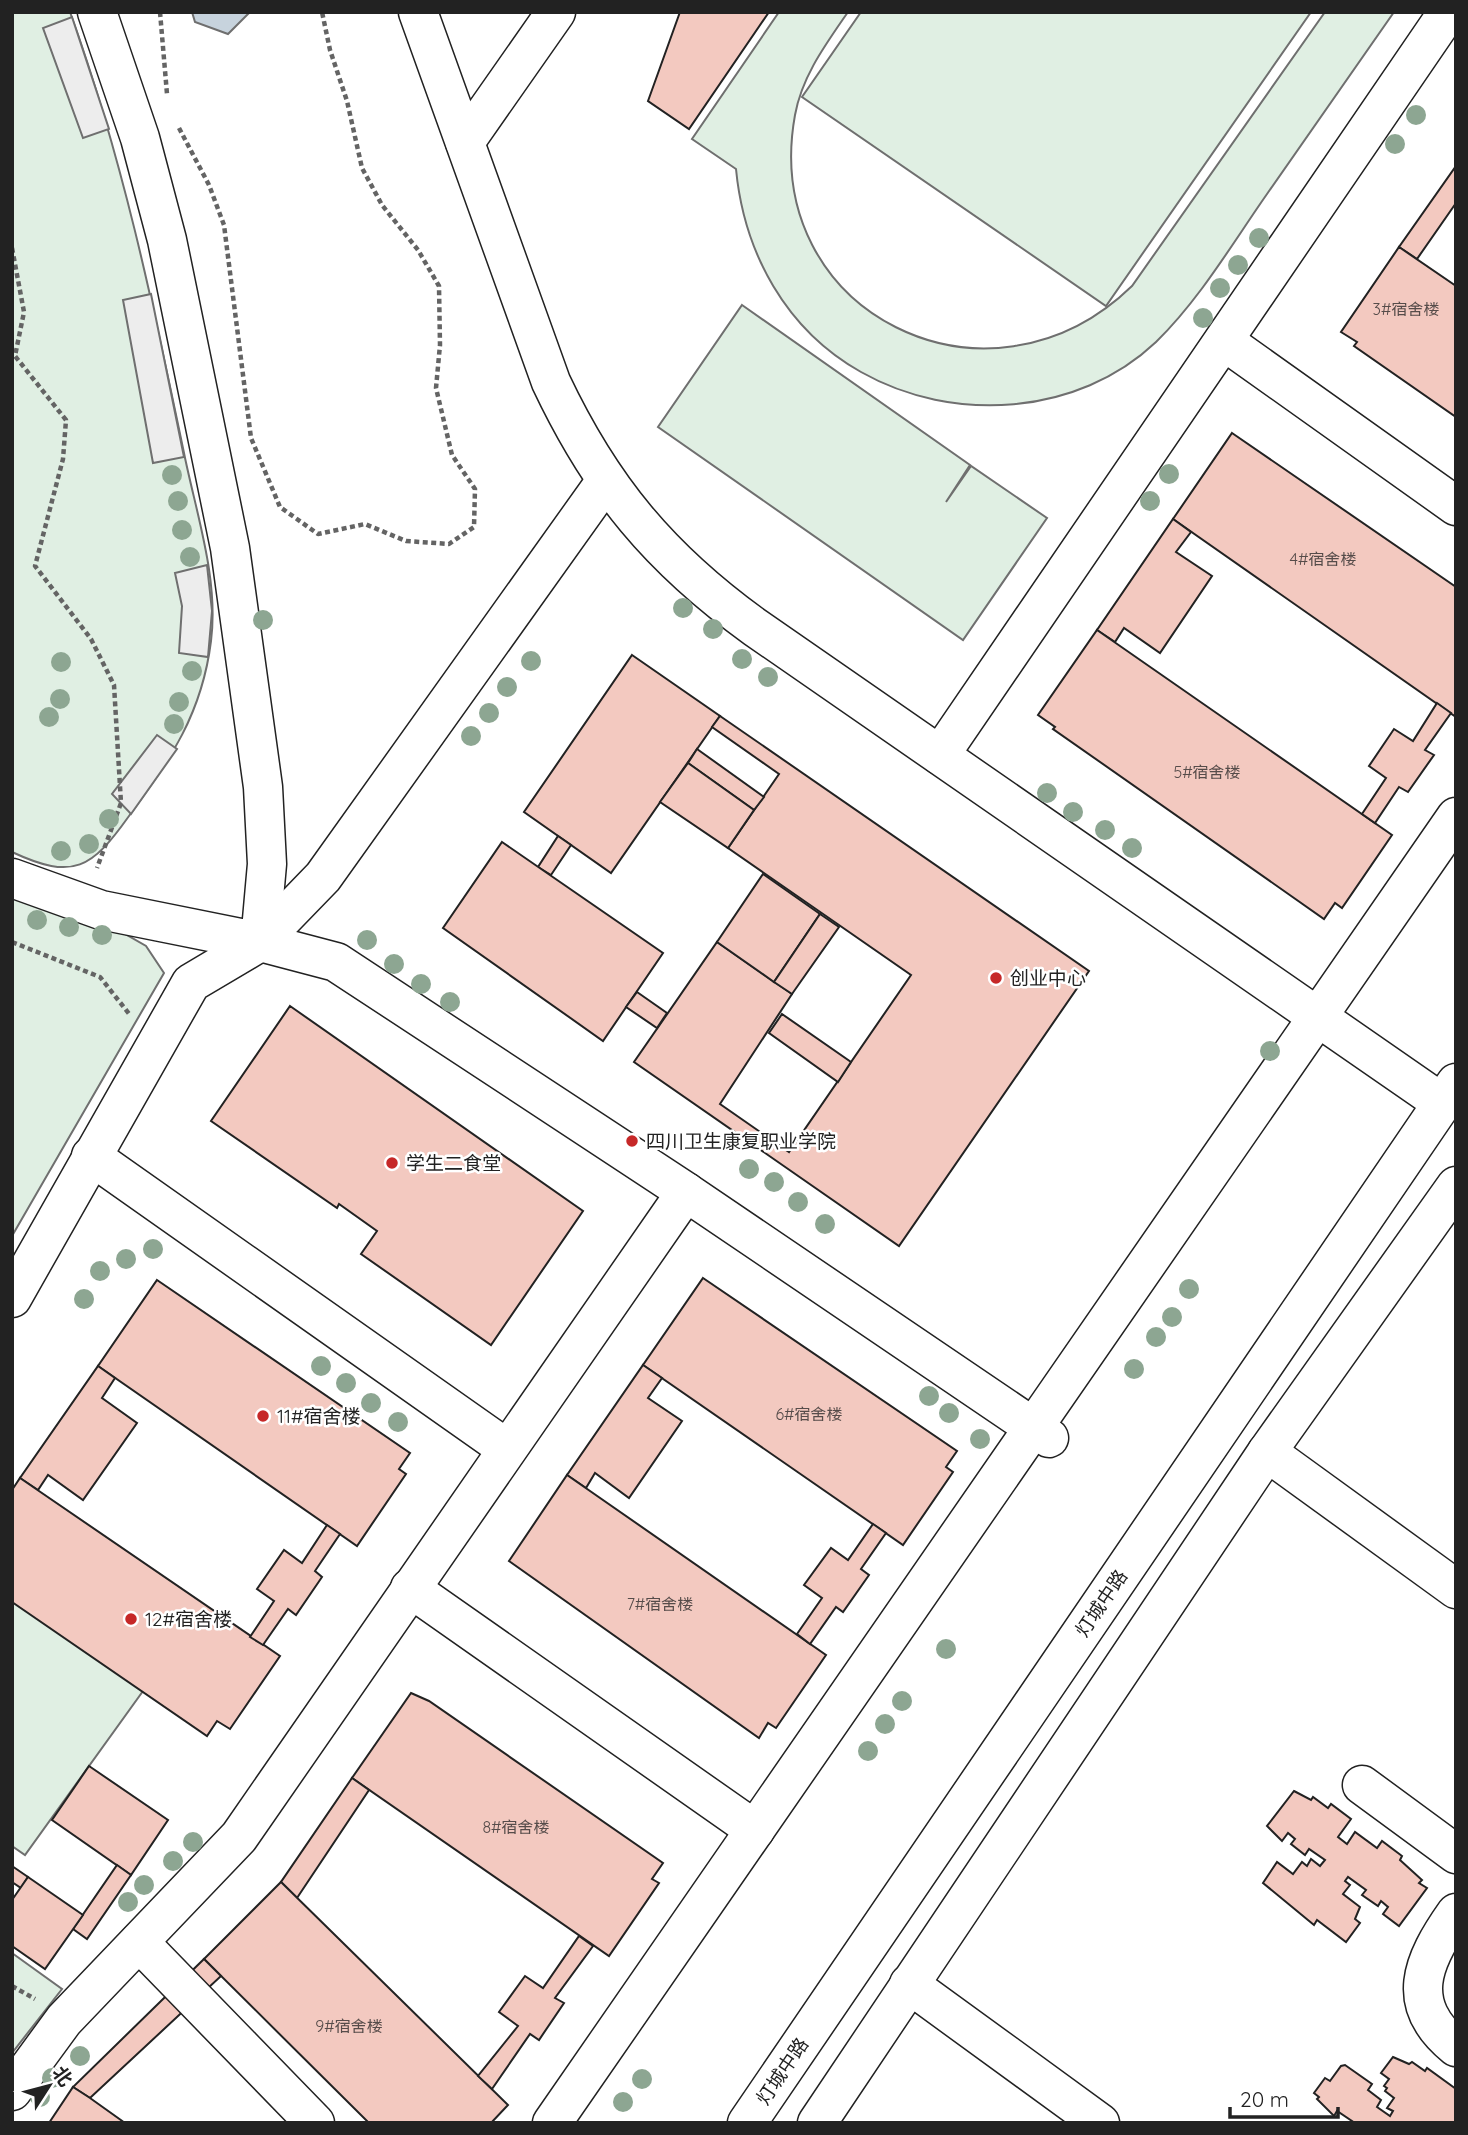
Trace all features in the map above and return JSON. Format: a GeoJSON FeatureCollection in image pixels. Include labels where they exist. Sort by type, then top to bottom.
{"type":"FeatureCollection","features":[{"type":"Feature","properties":{"kind":"main road"},"geometry":{"type":"LineString","coordinates":[[97,12],[129,103],[161,216],[230,548],[263,787],[267,864],[260,942]]}},
{"type":"Feature","properties":{"kind":"main road"},"geometry":{"type":"LineString","coordinates":[[418,12],[551,382],[573,428],[605,482],[664,553],[705,590],[1317,1017],[1449,1093]]}},
{"type":"Feature","properties":{"kind":"main road"},"geometry":{"type":"LineString","coordinates":[[465,142],[556,12]]}},
{"type":"Feature","properties":{"kind":"main road"},"geometry":{"type":"LineString","coordinates":[[940,755],[1448,12]]}},
{"type":"Feature","properties":{"kind":"main road"},"geometry":{"type":"LineString","coordinates":[[1224,341],[1456,506]]}},
{"type":"Feature","properties":{"kind":"main road"},"geometry":{"type":"LineString","coordinates":[[12,1298],[191,983],[260,942],[323,877],[605,482]]}},
{"type":"Feature","properties":{"kind":"main road"},"geometry":{"type":"LineString","coordinates":[[552,2123],[755,1830],[1041,1433],[1317,1017],[1456,817]]}},
{"type":"Feature","properties":{"kind":"main road"},"geometry":{"type":"LineString","coordinates":[[12,878],[83,905],[260,942],[336,962],[685,1192],[1041,1433]]}},
{"type":"Feature","properties":{"kind":"main road","name":"灯城中路"},"geometry":{"type":"LineString","coordinates":[[747,2123],[1449,1093]]}},
{"type":"Feature","properties":{"kind":"main road"},"geometry":{"type":"LineString","coordinates":[[91,1156],[508,1448]]}},
{"type":"Feature","properties":{"kind":"main road"},"geometry":{"type":"LineString","coordinates":[[817,2123],[1267,1452],[1456,1186]]}},
{"type":"Feature","properties":{"kind":"main road"},"geometry":{"type":"LineString","coordinates":[[12,2091],[64,2020],[239,1837],[685,1192]]}},
{"type":"Feature","properties":{"kind":"main road"},"geometry":{"type":"LineString","coordinates":[[1267,1452],[1456,1588]]}},
{"type":"Feature","properties":{"kind":"main road"},"geometry":{"type":"LineString","coordinates":[[410,1588],[755,1830]]}},
{"type":"Feature","properties":{"kind":"main road"},"geometry":{"type":"LineString","coordinates":[[1362,1785],[1456,1854]]}},
{"type":"Feature","properties":{"kind":"main road"},"geometry":{"type":"LineString","coordinates":[[1456,1913],[1433,1944],[1425,1965],[1423,1987],[1427,2014],[1440,2034],[1456,2048]]}},
{"type":"Feature","properties":{"kind":"main road"},"geometry":{"type":"LineString","coordinates":[[139,1942],[315,2123]]}},
{"type":"Feature","properties":{"kind":"main road"},"geometry":{"type":"LineString","coordinates":[[909,1984],[1100,2123]]}},
{"type":"Feature","properties":{"kind":"path"},"geometry":{"type":"LineString","coordinates":[[160,12],[168,106]]}},
{"type":"Feature","properties":{"kind":"path"},"geometry":{"type":"LineString","coordinates":[[173,118],[209,185],[224,225],[251,438],[280,507],[318,534],[365,524],[407,541],[449,544],[474,527],[475,489],[452,455],[436,388],[440,345],[439,286],[418,250],[382,205],[362,168],[347,101],[330,50],[322,12]]}},
{"type":"Feature","properties":{"kind":"path"},"geometry":{"type":"LineString","coordinates":[[12,248],[24,313],[15,356],[66,421],[63,459],[35,566],[91,639],[114,685],[121,803],[83,905]]}},
{"type":"Feature","properties":{"kind":"path"},"geometry":{"type":"LineString","coordinates":[[12,942],[100,978],[155,1046]]}},
{"type":"Feature","properties":{"kind":"green space"},"geometry":{"type":"Polygon","coordinates":[[[12,12],[70,12],[89,66],[135,231],[205,546],[212,594],[213,618],[207,667],[182,734],[144,795],[104,848],[92,858],[67,867],[51,866],[12,852],[12,12]]]}},
{"type":"Feature","properties":{"kind":"green space"},"geometry":{"type":"Polygon","coordinates":[[[779,12],[848,12],[809,74],[795,115],[793,185],[812,245],[848,293],[896,327],[953,346],[1014,346],[1075,327],[1132,286],[1325,12],[1394,12],[1215,271],[1187,308],[1156,342],[1125,367],[1090,385],[1053,398],[1014,404],[974,405],[935,400],[897,389],[861,372],[834,355],[811,334],[773,286],[759,259],[748,230],[736,169],[692,139],[779,12]]]}},
{"type":"Feature","properties":{"kind":"green space"},"geometry":{"type":"Polygon","coordinates":[[[861,12],[1311,12],[1106,306],[802,97],[861,12]]]}},
{"type":"Feature","properties":{"kind":"green space"},"geometry":{"type":"Polygon","coordinates":[[[742,305],[970,465],[946,502],[971,466],[1047,518],[963,640],[658,427],[742,305]]]}},
{"type":"Feature","properties":{"kind":"green space"},"geometry":{"type":"Polygon","coordinates":[[[12,893],[125,934],[146,946],[164,973],[12,1236],[12,893]]]}},
{"type":"Feature","properties":{"kind":"green space"},"geometry":{"type":"Polygon","coordinates":[[[12,1599],[143,1691],[25,1855],[12,1846],[12,1599]]]}},
{"type":"Feature","properties":{"kind":"green space"},"geometry":{"type":"Polygon","coordinates":[[[12,1953],[62,1989],[12,2053],[12,1953]]]}},
{"type":"Feature","properties":{"kind":"shaded area"},"geometry":{"type":"Polygon","coordinates":[[[192,12],[250,12],[228,34],[195,22],[192,12]]]}},
{"type":"Feature","properties":{"kind":"shaded area"},"geometry":{"type":"Polygon","coordinates":[[[72,17],[109,129],[83,138],[43,28],[72,17]]]}},
{"type":"Feature","properties":{"kind":"shaded area"},"geometry":{"type":"Polygon","coordinates":[[[151,294],[184,457],[153,463],[123,300],[151,294]]]}},
{"type":"Feature","properties":{"kind":"shaded area"},"geometry":{"type":"Polygon","coordinates":[[[207,565],[212,611],[208,657],[179,653],[182,606],[175,573],[207,565]]]}},
{"type":"Feature","properties":{"kind":"shaded area"},"geometry":{"type":"Polygon","coordinates":[[[157,735],[177,749],[131,814],[112,794],[157,735]]]}},
{"type":"Feature","properties":{"kind":"building"},"geometry":{"type":"Polygon","coordinates":[[[680,12],[769,12],[689,129],[648,101],[680,12]]]}},
{"type":"Feature","properties":{"kind":"building"},"geometry":{"type":"Polygon","coordinates":[[[1456,166],[1456,203],[1417,259],[1399,247],[1456,166]]]}},
{"type":"Feature","properties":{"kind":"building"},"geometry":{"type":"Polygon","coordinates":[[[1399,247],[1456,286],[1456,417],[1354,346],[1357,342],[1341,332],[1399,247]]]}},
{"type":"Feature","properties":{"kind":"building"},"geometry":{"type":"Polygon","coordinates":[[[1232,433],[1456,587],[1456,717],[1173,519],[1232,433]]]}},
{"type":"Feature","properties":{"kind":"building"},"geometry":{"type":"Polygon","coordinates":[[[1173,519],[1191,532],[1176,552],[1212,576],[1160,653],[1124,628],[1115,642],[1097,630],[1173,519]]]}},
{"type":"Feature","properties":{"kind":"building"},"geometry":{"type":"Polygon","coordinates":[[[1097,630],[1392,835],[1342,908],[1335,903],[1324,919],[1053,729],[1055,727],[1038,715],[1097,630]]]}},
{"type":"Feature","properties":{"kind":"building"},"geometry":{"type":"Polygon","coordinates":[[[632,655],[720,716],[611,873],[524,812],[632,655]]]}},
{"type":"Feature","properties":{"kind":"building"},"geometry":{"type":"Polygon","coordinates":[[[1437,703],[1451,713],[1425,750],[1434,755],[1408,792],[1399,787],[1375,823],[1362,814],[1386,778],[1369,766],[1394,729],[1413,741],[1437,703]]]}},
{"type":"Feature","properties":{"kind":"building","name":"创业中心"},"geometry":{"type":"Polygon","coordinates":[[[720,716],[1089,971],[899,1246],[634,1062],[717,942],[792,994],[720,1104],[789,1152],[911,975],[728,848],[779,774],[712,727],[720,716]]]}},
{"type":"Feature","properties":{"kind":"building"},"geometry":{"type":"Polygon","coordinates":[[[697,749],[764,797],[754,810],[688,763],[697,749]]]}},
{"type":"Feature","properties":{"kind":"building"},"geometry":{"type":"Polygon","coordinates":[[[688,763],[754,810],[728,848],[660,802],[688,763]]]}},
{"type":"Feature","properties":{"kind":"building"},"geometry":{"type":"Polygon","coordinates":[[[558,836],[571,845],[551,875],[538,867],[558,836]]]}},
{"type":"Feature","properties":{"kind":"building"},"geometry":{"type":"Polygon","coordinates":[[[502,842],[663,953],[603,1041],[443,928],[502,842]]]}},
{"type":"Feature","properties":{"kind":"building"},"geometry":{"type":"Polygon","coordinates":[[[763,874],[820,914],[774,982],[717,942],[763,874]]]}},
{"type":"Feature","properties":{"kind":"building"},"geometry":{"type":"Polygon","coordinates":[[[820,914],[839,927],[792,994],[774,982],[820,914]]]}},
{"type":"Feature","properties":{"kind":"building"},"geometry":{"type":"Polygon","coordinates":[[[637,992],[667,1013],[657,1028],[626,1007],[637,992]]]}},
{"type":"Feature","properties":{"kind":"building","name":"学生二食堂"},"geometry":{"type":"Polygon","coordinates":[[[290,1006],[583,1211],[491,1345],[361,1254],[377,1231],[339,1204],[337,1208],[211,1121],[290,1006]]]}},
{"type":"Feature","properties":{"kind":"building"},"geometry":{"type":"Polygon","coordinates":[[[782,1014],[851,1062],[838,1082],[769,1033],[782,1014]]]}},
{"type":"Feature","properties":{"kind":"building"},"geometry":{"type":"Polygon","coordinates":[[[703,1278],[957,1451],[946,1467],[953,1472],[903,1545],[643,1365],[703,1278]]]}},
{"type":"Feature","properties":{"kind":"building","name":"11#宿舍楼"},"geometry":{"type":"Polygon","coordinates":[[[157,1280],[410,1453],[399,1469],[406,1474],[357,1546],[98,1366],[157,1280]]]}},
{"type":"Feature","properties":{"kind":"building"},"geometry":{"type":"Polygon","coordinates":[[[643,1365],[662,1378],[648,1398],[682,1421],[629,1498],[595,1473],[586,1488],[567,1475],[643,1365]]]}},
{"type":"Feature","properties":{"kind":"building"},"geometry":{"type":"Polygon","coordinates":[[[98,1366],[115,1378],[102,1398],[137,1423],[83,1500],[48,1475],[38,1490],[20,1478],[98,1366]]]}},
{"type":"Feature","properties":{"kind":"building"},"geometry":{"type":"Polygon","coordinates":[[[567,1475],[826,1655],[776,1728],[768,1723],[759,1738],[509,1561],[567,1475]]]}},
{"type":"Feature","properties":{"kind":"building","name":"12#宿舍楼"},"geometry":{"type":"Polygon","coordinates":[[[20,1478],[280,1656],[230,1729],[217,1721],[207,1736],[12,1602],[12,1490],[20,1478]]]}},
{"type":"Feature","properties":{"kind":"building"},"geometry":{"type":"Polygon","coordinates":[[[873,1524],[886,1533],[861,1569],[869,1575],[843,1612],[836,1607],[810,1644],[797,1634],[822,1598],[804,1585],[831,1548],[848,1560],[873,1524]]]}},
{"type":"Feature","properties":{"kind":"building"},"geometry":{"type":"Polygon","coordinates":[[[327,1525],[340,1534],[315,1571],[322,1577],[296,1615],[288,1609],[263,1645],[250,1637],[274,1601],[257,1589],[284,1550],[302,1563],[327,1525]]]}},
{"type":"Feature","properties":{"kind":"building"},"geometry":{"type":"Polygon","coordinates":[[[411,1693],[429,1701],[663,1863],[652,1879],[659,1883],[609,1956],[352,1778],[411,1693]]]}},
{"type":"Feature","properties":{"kind":"building"},"geometry":{"type":"Polygon","coordinates":[[[89,1766],[168,1820],[131,1875],[52,1820],[89,1766]]]}},
{"type":"Feature","properties":{"kind":"building"},"geometry":{"type":"Polygon","coordinates":[[[352,1778],[369,1790],[297,1898],[281,1882],[352,1778]]]}},
{"type":"Feature","properties":{"kind":"building"},"geometry":{"type":"Polygon","coordinates":[[[1294,1791],[1311,1800],[1313,1797],[1328,1808],[1331,1804],[1351,1819],[1338,1837],[1347,1844],[1355,1832],[1377,1848],[1382,1841],[1402,1856],[1400,1860],[1422,1880],[1419,1883],[1427,1888],[1399,1926],[1383,1914],[1388,1907],[1381,1901],[1378,1906],[1362,1895],[1366,1890],[1348,1877],[1345,1881],[1350,1885],[1343,1894],[1360,1907],[1355,1919],[1360,1923],[1346,1942],[1317,1920],[1314,1925],[1263,1883],[1277,1862],[1293,1874],[1302,1862],[1307,1866],[1311,1859],[1320,1866],[1325,1860],[1309,1849],[1305,1855],[1291,1844],[1295,1839],[1288,1833],[1282,1841],[1267,1826],[1294,1791]]]}},
{"type":"Feature","properties":{"kind":"building"},"geometry":{"type":"Polygon","coordinates":[[[117,1865],[131,1875],[87,1939],[73,1929],[117,1865]]]}},
{"type":"Feature","properties":{"kind":"building"},"geometry":{"type":"Polygon","coordinates":[[[12,1866],[28,1877],[21,1888],[12,1882],[12,1866]]]}},
{"type":"Feature","properties":{"kind":"building"},"geometry":{"type":"Polygon","coordinates":[[[28,1877],[83,1915],[45,1969],[12,1946],[12,1900],[28,1877]]]}},
{"type":"Feature","properties":{"kind":"building"},"geometry":{"type":"Polygon","coordinates":[[[281,1882],[508,2105],[491,2123],[369,2123],[204,1959],[281,1882]]]}},
{"type":"Feature","properties":{"kind":"building"},"geometry":{"type":"Polygon","coordinates":[[[579,1936],[593,1946],[555,1998],[564,2003],[539,2040],[530,2034],[492,2089],[478,2076],[518,2026],[499,2012],[525,1976],[543,1988],[579,1936]]]}},
{"type":"Feature","properties":{"kind":"building"},"geometry":{"type":"Polygon","coordinates":[[[204,1959],[221,1976],[90,2098],[73,2087],[204,1959]]]}},
{"type":"Feature","properties":{"kind":"building"},"geometry":{"type":"Polygon","coordinates":[[[1393,2057],[1409,2064],[1412,2062],[1425,2071],[1427,2068],[1456,2089],[1456,2123],[1355,2123],[1337,2111],[1334,2116],[1317,2099],[1319,2097],[1314,2093],[1325,2078],[1330,2081],[1341,2066],[1345,2065],[1372,2084],[1368,2090],[1381,2100],[1377,2107],[1390,2116],[1393,2111],[1387,2108],[1394,2098],[1385,2091],[1387,2088],[1384,2086],[1389,2079],[1381,2073],[1393,2057]]]}},
{"type":"Feature","properties":{"kind":"building"},"geometry":{"type":"Polygon","coordinates":[[[73,2087],[90,2098],[125,2123],[49,2123],[73,2087]]]}},
{"type":"Feature","properties":{"kind":"place","name":"创业中心"},"geometry":{"type":"Point","coordinates":[996,978]}},
{"type":"Feature","properties":{"kind":"place","name":"四川卫生康复职业学院"},"geometry":{"type":"Point","coordinates":[632,1141]}},
{"type":"Feature","properties":{"kind":"place","name":"学生二食堂"},"geometry":{"type":"Point","coordinates":[392,1163]}},
{"type":"Feature","properties":{"kind":"place","name":"11#宿舍楼"},"geometry":{"type":"Point","coordinates":[263,1416]}},
{"type":"Feature","properties":{"kind":"place","name":"12#宿舍楼"},"geometry":{"type":"Point","coordinates":[131,1619]}}]}
